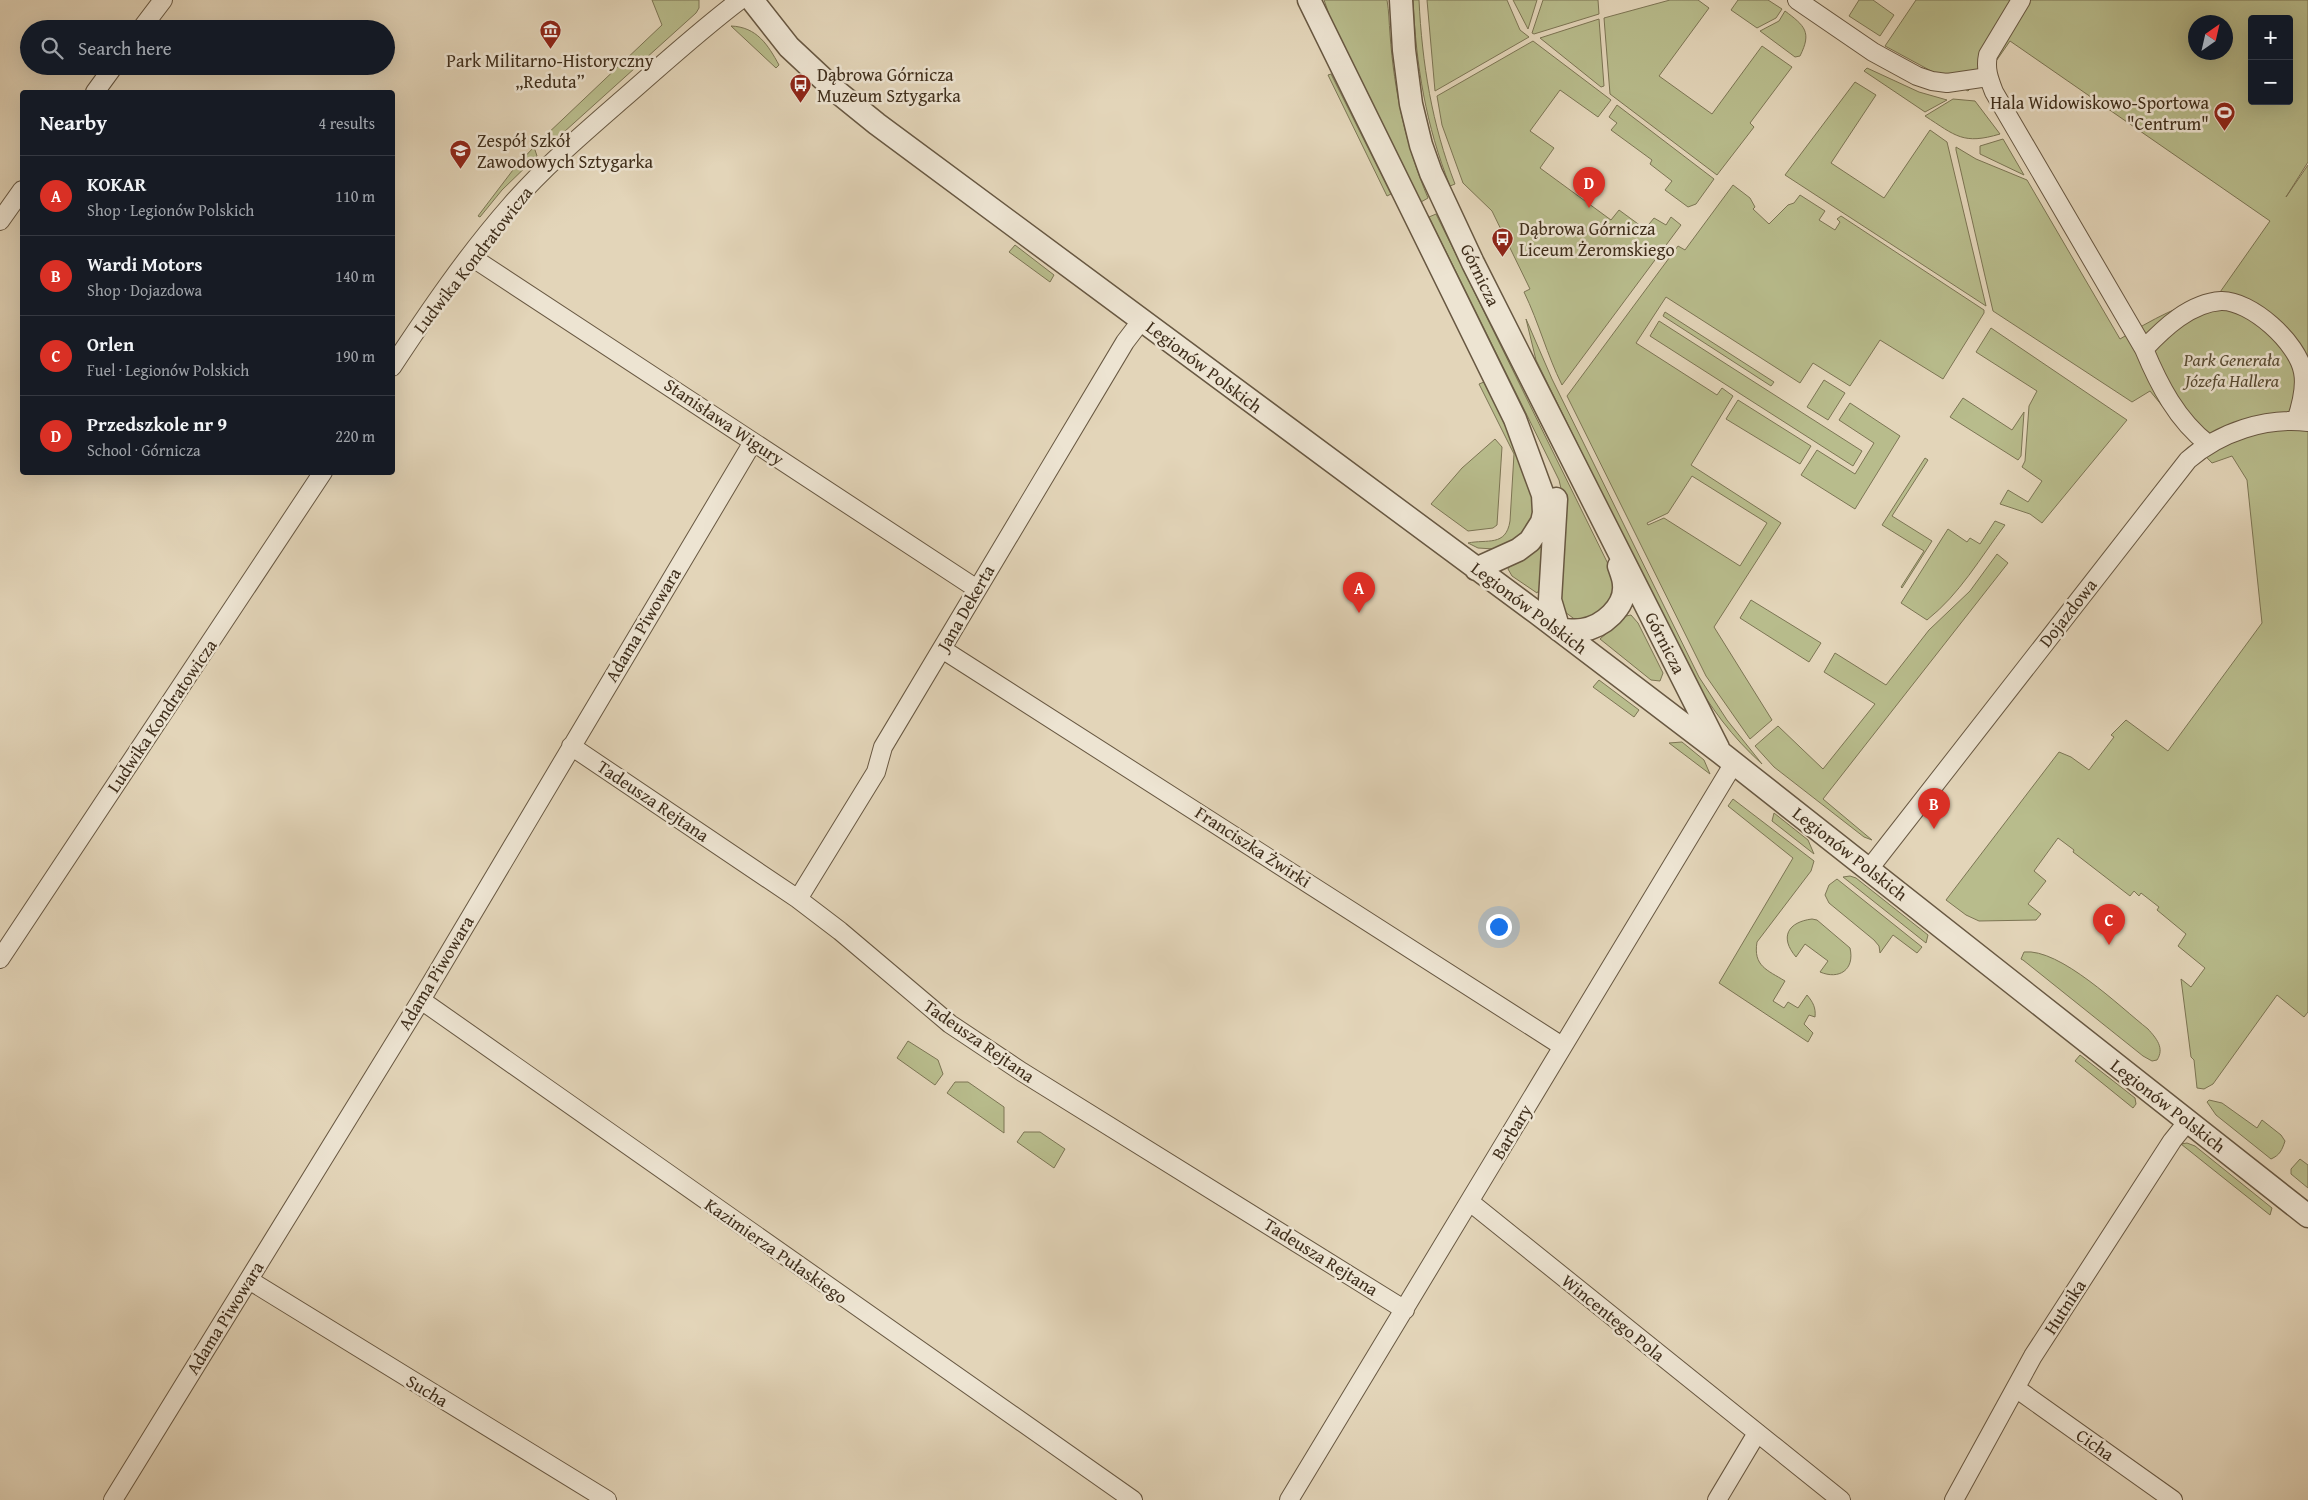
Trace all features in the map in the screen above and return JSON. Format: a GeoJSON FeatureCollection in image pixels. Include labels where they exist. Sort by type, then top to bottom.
{"type":"FeatureCollection","features":[{"type":"Feature","properties":{"kind":"street"},"geometry":{"type":"LineString","coordinates":[[148,20],[162,0]]}},
{"type":"Feature","properties":{"kind":"street","name":"Ludwika Kondratowicza"},"geometry":{"type":"LineString","coordinates":[[395,363],[435,303],[512,204],[554,161],[707,25],[740,0]]}},
{"type":"Feature","properties":{"kind":"street","name":"Legionów Polskich"},"geometry":{"type":"LineString","coordinates":[[752,0],[789,47],[852,104],[1728,758],[2308,1216]]}},
{"type":"Feature","properties":{"kind":"street","name":"Górnicza"},"geometry":{"type":"LineString","coordinates":[[1309,0],[1515,419],[1548,476],[1554,492],[1557,510],[1550,600],[1559,630],[1590,628],[1608,618],[1616,609],[1624,594],[1624,585],[1610,533]]}},
{"type":"Feature","properties":{"kind":"street","name":"Górnicza"},"geometry":{"type":"LineString","coordinates":[[1401,0],[1404,50],[1411,104],[1431,173],[1473,263],[1610,533],[1728,758]]}},
{"type":"Feature","properties":{"kind":"street"},"geometry":{"type":"LineString","coordinates":[[1798,0],[1873,52],[1917,76],[1946,83],[1988,77]]}},
{"type":"Feature","properties":{"kind":"street"},"geometry":{"type":"LineString","coordinates":[[2021,0],[1988,55],[1986,64],[1988,77],[2004,111],[2144,349],[2178,414],[2193,432],[2208,444]]}},
{"type":"Feature","properties":{"kind":"street"},"geometry":{"type":"LineString","coordinates":[[96,90],[107,75]]}},
{"type":"Feature","properties":{"kind":"street"},"geometry":{"type":"LineString","coordinates":[[0,221],[20,193]]}},
{"type":"Feature","properties":{"kind":"street","name":"Stanisława Wigury"},"geometry":{"type":"LineString","coordinates":[[470,256],[977,589]]}},
{"type":"Feature","properties":{"kind":"street"},"geometry":{"type":"LineString","coordinates":[[2144,349],[2174,321],[2206,304],[2221,301],[2252,311],[2292,345],[2301,364],[2304,387],[2302,421]]}},
{"type":"Feature","properties":{"kind":"street","name":"Jana Dekerta"},"geometry":{"type":"LineString","coordinates":[[798,899],[876,772],[884,747],[977,589],[1141,320]]}},
{"type":"Feature","properties":{"kind":"street","name":"Górnicza"},"geometry":{"type":"LineString","coordinates":[[1476,569],[1518,550],[1530,541],[1542,522],[1544,513],[1543,494],[1515,419]]}},
{"type":"Feature","properties":{"kind":"street","name":"Dojazdowa"},"geometry":{"type":"LineString","coordinates":[[1869,869],[2177,472],[2208,444],[2250,427],[2302,421]]}},
{"type":"Feature","properties":{"kind":"street","name":"Adama Piwowara"},"geometry":{"type":"LineString","coordinates":[[113,1500],[420,1000],[570,746],[754,442]]}},
{"type":"Feature","properties":{"kind":"street","name":"Ludwika Kondratowicza"},"geometry":{"type":"LineString","coordinates":[[0,959],[321,475]]}},
{"type":"Feature","properties":{"kind":"street","name":"Franciszka Żwirki"},"geometry":{"type":"LineString","coordinates":[[942,649],[1562,1046]]}},
{"type":"Feature","properties":{"kind":"street","name":"Tadeusza Rejtana"},"geometry":{"type":"LineString","coordinates":[[570,746],[798,899],[840,931],[916,997],[966,1035],[1022,1072],[1405,1310]]}},
{"type":"Feature","properties":{"kind":"street","name":"Barbary"},"geometry":{"type":"LineString","coordinates":[[1289,1500],[1470,1202],[1728,758]]}},
{"type":"Feature","properties":{"kind":"street","name":"Kazimierza Pułaskiego"},"geometry":{"type":"LineString","coordinates":[[420,1000],[1132,1500]]}},
{"type":"Feature","properties":{"kind":"street","name":"Hutnika"},"geometry":{"type":"LineString","coordinates":[[1954,1500],[2033,1356],[2172,1141],[2188,1122]]}},
{"type":"Feature","properties":{"kind":"street","name":"Wincentego Pola"},"geometry":{"type":"LineString","coordinates":[[1470,1202],[1840,1500]]}},
{"type":"Feature","properties":{"kind":"street","name":"Sucha"},"geometry":{"type":"LineString","coordinates":[[249,1280],[607,1500]]}},
{"type":"Feature","properties":{"kind":"street","name":"Cicha"},"geometry":{"type":"LineString","coordinates":[[2016,1389],[2173,1500]]}},
{"type":"Feature","properties":{"kind":"street"},"geometry":{"type":"LineString","coordinates":[[1717,1500],[1757,1433]]}},
{"type":"Feature","properties":{"kind":"green space"},"geometry":{"type":"Polygon","coordinates":[[[652,0],[699,0],[699,8],[696,13],[550,143],[544,137],[662,25],[652,0]]]}},
{"type":"Feature","properties":{"kind":"green space"},"geometry":{"type":"Polygon","coordinates":[[[1324,0],[1387,0],[1392,55],[1402,118],[1413,158],[1428,198],[1421,202],[1330,17],[1324,0]]]}},
{"type":"Feature","properties":{"kind":"green space"},"geometry":{"type":"Polygon","coordinates":[[[1413,0],[1419,0],[1423,47],[1434,116],[1455,184],[1450,186],[1435,141],[1424,95],[1414,24],[1413,0]]]}},
{"type":"Feature","properties":{"kind":"green space"},"geometry":{"type":"Polygon","coordinates":[[[1427,0],[1507,0],[1520,30],[1529,37],[1435,91],[1427,0]]]}},
{"type":"Feature","properties":{"kind":"green space"},"geometry":{"type":"Polygon","coordinates":[[[1513,0],[1537,0],[1528,29],[1513,0]]]}},
{"type":"Feature","properties":{"kind":"green space"},"geometry":{"type":"Polygon","coordinates":[[[1543,0],[1598,0],[1599,14],[1534,34],[1532,33],[1543,0]]]}},
{"type":"Feature","properties":{"kind":"green space"},"geometry":{"type":"Polygon","coordinates":[[[1670,0],[1698,0],[1709,8],[1659,76],[1712,114],[1762,46],[1792,67],[1750,123],[1754,127],[1717,175],[1610,94],[1604,18],[1670,0]]]}},
{"type":"Feature","properties":{"kind":"green space"},"geometry":{"type":"Polygon","coordinates":[[[1738,0],[1768,0],[1782,9],[1776,18],[1757,28],[1731,10],[1738,0]]]}},
{"type":"Feature","properties":{"kind":"green space"},"geometry":{"type":"Polygon","coordinates":[[[1859,0],[1873,0],[1894,15],[1880,36],[1849,16],[1859,0]]]}},
{"type":"Feature","properties":{"kind":"green space","name":"Park Generała Józefa Hallera"},"geometry":{"type":"Polygon","coordinates":[[[1916,0],[2308,0],[2308,162],[2286,197],[2308,165],[2308,1012],[2304,1017],[2277,995],[2213,1084],[2204,1089],[2197,1088],[2181,979],[2191,987],[2205,968],[2178,946],[2186,934],[2157,910],[2159,907],[2141,893],[2139,896],[2134,891],[2130,896],[2058,838],[2034,871],[2046,881],[2028,904],[2041,914],[2036,920],[1979,921],[1966,915],[1946,900],[2059,752],[2071,757],[2089,770],[2114,737],[2111,735],[2126,720],[2168,751],[2262,623],[2247,480],[2232,456],[2212,463],[2191,441],[2150,391],[2132,402],[1993,311],[1956,147],[1976,159],[2027,180],[2120,339],[2167,313],[2218,295],[2270,221],[2010,41],[1992,67],[1968,91],[1885,46],[1916,0]]]}},
{"type":"Feature","properties":{"kind":"green space"},"geometry":{"type":"Polygon","coordinates":[[[1785,11],[1802,26],[1806,35],[1804,48],[1800,56],[1795,57],[1760,31],[1779,21],[1785,11]]]}},
{"type":"Feature","properties":{"kind":"green space"},"geometry":{"type":"Polygon","coordinates":[[[1599,19],[1604,86],[1601,87],[1540,38],[1599,19]]]}},
{"type":"Feature","properties":{"kind":"green space"},"geometry":{"type":"Polygon","coordinates":[[[731,26],[748,30],[761,38],[779,65],[776,68],[731,26]]]}},
{"type":"Feature","properties":{"kind":"green space"},"geometry":{"type":"Polygon","coordinates":[[[1533,41],[1611,100],[1598,117],[1560,90],[1530,131],[1554,148],[1540,168],[1611,220],[1619,210],[1645,229],[1654,218],[1666,225],[1671,217],[1681,225],[1562,385],[1524,292],[1530,289],[1492,211],[1463,183],[1442,125],[1437,96],[1533,41]]]}},
{"type":"Feature","properties":{"kind":"green space"},"geometry":{"type":"Polygon","coordinates":[[[1867,68],[1919,92],[1947,100],[1925,112],[1864,71],[1867,68]]]}},
{"type":"Feature","properties":{"kind":"green space"},"geometry":{"type":"Polygon","coordinates":[[[1331,74],[1391,194],[1387,196],[1328,75],[1331,74]]]}},
{"type":"Feature","properties":{"kind":"green space"},"geometry":{"type":"Polygon","coordinates":[[[1855,82],[1876,95],[1831,163],[1884,198],[1930,130],[1947,142],[1986,306],[1785,175],[1855,82]]]}},
{"type":"Feature","properties":{"kind":"green space"},"geometry":{"type":"Polygon","coordinates":[[[1953,99],[1975,101],[2000,134],[1977,139],[1960,137],[1925,116],[1953,99]]]}},
{"type":"Feature","properties":{"kind":"green space"},"geometry":{"type":"Polygon","coordinates":[[[1617,105],[1714,179],[1696,204],[1688,207],[1665,190],[1672,181],[1650,164],[1652,160],[1611,130],[1617,123],[1609,117],[1617,105]]]}},
{"type":"Feature","properties":{"kind":"green space"},"geometry":{"type":"Polygon","coordinates":[[[2003,139],[2024,175],[1980,154],[1980,146],[2003,139]]]}},
{"type":"Feature","properties":{"kind":"green space"},"geometry":{"type":"Polygon","coordinates":[[[534,147],[537,156],[502,190],[480,217],[478,216],[516,166],[534,147]]]}},
{"type":"Feature","properties":{"kind":"green space"},"geometry":{"type":"Polygon","coordinates":[[[1733,185],[1750,198],[1755,207],[1753,209],[1769,224],[1788,205],[1794,203],[1800,195],[1825,211],[1819,220],[1835,230],[1840,222],[1837,219],[1841,216],[1984,310],[1984,313],[1943,379],[1880,340],[1850,386],[1813,363],[1800,383],[1666,297],[1636,343],[1717,395],[1722,388],[1733,396],[1691,465],[1781,523],[1714,627],[1772,720],[1750,739],[1706,676],[1567,396],[1678,246],[1685,250],[1733,185]],[[1692,476],[1668,513],[1647,523],[1648,525],[1664,518],[1740,566],[1767,523],[1692,476]]]}},
{"type":"Feature","properties":{"kind":"green space"},"geometry":{"type":"Polygon","coordinates":[[[1436,214],[1611,570],[1614,582],[1612,593],[1601,613],[1577,621],[1561,609],[1563,497],[1559,480],[1429,217],[1436,214]]]}},
{"type":"Feature","properties":{"kind":"green space"},"geometry":{"type":"Polygon","coordinates":[[[1015,245],[1054,275],[1050,282],[1009,252],[1015,245]]]}},
{"type":"Feature","properties":{"kind":"green space"},"geometry":{"type":"Polygon","coordinates":[[[1665,312],[1774,382],[1771,386],[1663,316],[1665,312]]]}},
{"type":"Feature","properties":{"kind":"green space"},"geometry":{"type":"Polygon","coordinates":[[[1526,319],[1552,379],[1699,677],[1727,720],[1762,764],[1722,721],[1690,672],[1536,360],[1526,319]]]}},
{"type":"Feature","properties":{"kind":"green space"},"geometry":{"type":"Polygon","coordinates":[[[1659,321],[1862,451],[1853,466],[1650,336],[1659,321]]]}},
{"type":"Feature","properties":{"kind":"green space"},"geometry":{"type":"Polygon","coordinates":[[[1991,328],[2127,420],[2042,523],[2030,514],[2000,504],[2008,490],[2028,502],[2042,481],[2022,467],[2025,461],[2029,406],[2037,391],[1976,352],[1991,328]]]}},
{"type":"Feature","properties":{"kind":"green space"},"geometry":{"type":"Polygon","coordinates":[[[1824,380],[1845,393],[1828,420],[1807,407],[1824,380]]]}},
{"type":"Feature","properties":{"kind":"green space"},"geometry":{"type":"Polygon","coordinates":[[[1484,382],[1532,480],[1537,508],[1524,535],[1494,549],[1478,548],[1468,543],[1495,540],[1504,535],[1508,529],[1514,454],[1479,384],[1484,382]]]}},
{"type":"Feature","properties":{"kind":"green space"},"geometry":{"type":"Polygon","coordinates":[[[1963,398],[2012,430],[2024,412],[2021,456],[2018,460],[1950,417],[1963,398]]]}},
{"type":"Feature","properties":{"kind":"green space"},"geometry":{"type":"Polygon","coordinates":[[[1738,400],[1811,446],[1800,464],[1726,419],[1738,400]]]}},
{"type":"Feature","properties":{"kind":"green space"},"geometry":{"type":"Polygon","coordinates":[[[1850,403],[1900,436],[1855,509],[1801,475],[1817,450],[1855,474],[1874,443],[1839,420],[1850,403]]]}},
{"type":"Feature","properties":{"kind":"green space"},"geometry":{"type":"Polygon","coordinates":[[[1495,439],[1502,447],[1497,525],[1493,528],[1468,531],[1431,504],[1462,468],[1495,439]]]}},
{"type":"Feature","properties":{"kind":"green space"},"geometry":{"type":"Polygon","coordinates":[[[1925,458],[1928,460],[1892,516],[1932,541],[1902,588],[1924,551],[1882,525],[1925,458]]]}},
{"type":"Feature","properties":{"kind":"green space"},"geometry":{"type":"Polygon","coordinates":[[[1995,521],[2005,525],[1960,587],[1939,610],[1927,620],[1901,603],[1948,529],[1967,542],[1970,538],[1980,544],[1995,521]]]}},
{"type":"Feature","properties":{"kind":"green space"},"geometry":{"type":"Polygon","coordinates":[[[1539,546],[1543,547],[1539,590],[1537,593],[1512,576],[1508,569],[1510,565],[1539,546]]]}},
{"type":"Feature","properties":{"kind":"green space"},"geometry":{"type":"Polygon","coordinates":[[[1997,554],[2008,563],[1823,799],[1872,840],[1864,837],[1774,767],[1755,746],[1778,726],[1823,769],[1875,704],[1824,672],[1835,653],[1886,685],[1929,630],[1970,591],[1997,554]]]}},
{"type":"Feature","properties":{"kind":"green space"},"geometry":{"type":"Polygon","coordinates":[[[1751,600],[1821,643],[1809,662],[1740,618],[1751,600]]]}},
{"type":"Feature","properties":{"kind":"green space"},"geometry":{"type":"Polygon","coordinates":[[[1631,615],[1638,623],[1663,673],[1660,681],[1651,680],[1600,639],[1626,616],[1631,615]]]}},
{"type":"Feature","properties":{"kind":"green space"},"geometry":{"type":"Polygon","coordinates":[[[1599,680],[1639,710],[1634,717],[1593,687],[1599,680]]]}},
{"type":"Feature","properties":{"kind":"green space"},"geometry":{"type":"Polygon","coordinates":[[[1682,742],[1704,760],[1710,774],[1669,743],[1682,742]]]}},
{"type":"Feature","properties":{"kind":"green space"},"geometry":{"type":"Polygon","coordinates":[[[1733,799],[1814,861],[1811,871],[1757,942],[1756,950],[1759,962],[1772,974],[1785,981],[1773,1001],[1784,1008],[1788,1002],[1798,1008],[1807,995],[1812,1003],[1815,1017],[1809,1015],[1804,1024],[1813,1033],[1808,1042],[1719,983],[1793,858],[1728,806],[1733,799]]]}},
{"type":"Feature","properties":{"kind":"green space"},"geometry":{"type":"Polygon","coordinates":[[[1774,813],[1808,840],[1814,854],[1772,821],[1774,813]]]}},
{"type":"Feature","properties":{"kind":"green space"},"geometry":{"type":"Polygon","coordinates":[[[1850,876],[1856,878],[1928,935],[1926,943],[1843,877],[1850,876]]]}},
{"type":"Feature","properties":{"kind":"green space"},"geometry":{"type":"Polygon","coordinates":[[[1837,879],[1922,947],[1917,953],[1893,935],[1880,953],[1879,946],[1874,940],[1829,903],[1825,895],[1829,885],[1837,879]]]}},
{"type":"Feature","properties":{"kind":"green space"},"geometry":{"type":"Polygon","coordinates":[[[1812,919],[1817,920],[1850,948],[1851,956],[1848,967],[1839,974],[1833,975],[1820,972],[1828,961],[1805,944],[1796,957],[1791,950],[1787,937],[1792,927],[1797,923],[1812,919]]]}},
{"type":"Feature","properties":{"kind":"green space"},"geometry":{"type":"Polygon","coordinates":[[[2024,952],[2039,953],[2055,959],[2106,994],[2154,1036],[2160,1047],[2157,1060],[2152,1061],[2143,1056],[2021,959],[2024,952]]]}},
{"type":"Feature","properties":{"kind":"green space"},"geometry":{"type":"Polygon","coordinates":[[[908,1041],[938,1060],[943,1074],[935,1085],[897,1058],[908,1041]]]}},
{"type":"Feature","properties":{"kind":"green space"},"geometry":{"type":"Polygon","coordinates":[[[2080,1055],[2135,1098],[2136,1104],[2133,1108],[2075,1061],[2080,1055]]]}},
{"type":"Feature","properties":{"kind":"green space"},"geometry":{"type":"Polygon","coordinates":[[[955,1082],[968,1082],[1004,1107],[1004,1133],[947,1093],[955,1082]]]}},
{"type":"Feature","properties":{"kind":"green space"},"geometry":{"type":"Polygon","coordinates":[[[2209,1100],[2222,1103],[2257,1128],[2262,1120],[2281,1135],[2285,1141],[2277,1156],[2271,1159],[2216,1115],[2207,1102],[2209,1100]]]}},
{"type":"Feature","properties":{"kind":"green space"},"geometry":{"type":"Polygon","coordinates":[[[1024,1132],[1040,1132],[1065,1149],[1054,1168],[1017,1142],[1024,1132]]]}},
{"type":"Feature","properties":{"kind":"green space"},"geometry":{"type":"Polygon","coordinates":[[[2187,1143],[2195,1146],[2272,1208],[2270,1215],[2181,1144],[2187,1143]]]}},
{"type":"Feature","properties":{"kind":"green space"},"geometry":{"type":"Polygon","coordinates":[[[2300,1159],[2308,1165],[2308,1188],[2291,1174],[2291,1169],[2300,1159]]]}},
{"type":"Feature","properties":{"kind":"place","name":"Park Militarno-Historyczny „Reduta”"},"geometry":{"type":"Point","coordinates":[550,50]}},
{"type":"Feature","properties":{"kind":"place","name":"Dąbrowa Górnicza Muzeum Sztygarka"},"geometry":{"type":"Point","coordinates":[801,104]}},
{"type":"Feature","properties":{"kind":"place","name":"Hala Widowiskowo-Sportowa \"Centrum\""},"geometry":{"type":"Point","coordinates":[2225,132]}},
{"type":"Feature","properties":{"kind":"place","name":"Zespół Szkół Zawodowych Sztygarka"},"geometry":{"type":"Point","coordinates":[461,170]}},
{"type":"Feature","properties":{"kind":"place","name":"Przedszkole nr 9"},"geometry":{"type":"Point","coordinates":[1589,208]}},
{"type":"Feature","properties":{"kind":"place","name":"Dąbrowa Górnicza Liceum Żeromskiego"},"geometry":{"type":"Point","coordinates":[1503,258]}},
{"type":"Feature","properties":{"kind":"place","name":"KOKAR"},"geometry":{"type":"Point","coordinates":[1359,613]}},
{"type":"Feature","properties":{"kind":"place","name":"Wardi Motors"},"geometry":{"type":"Point","coordinates":[1934,829]}},
{"type":"Feature","properties":{"kind":"place","name":"Orlen"},"geometry":{"type":"Point","coordinates":[2109,945]}}]}
